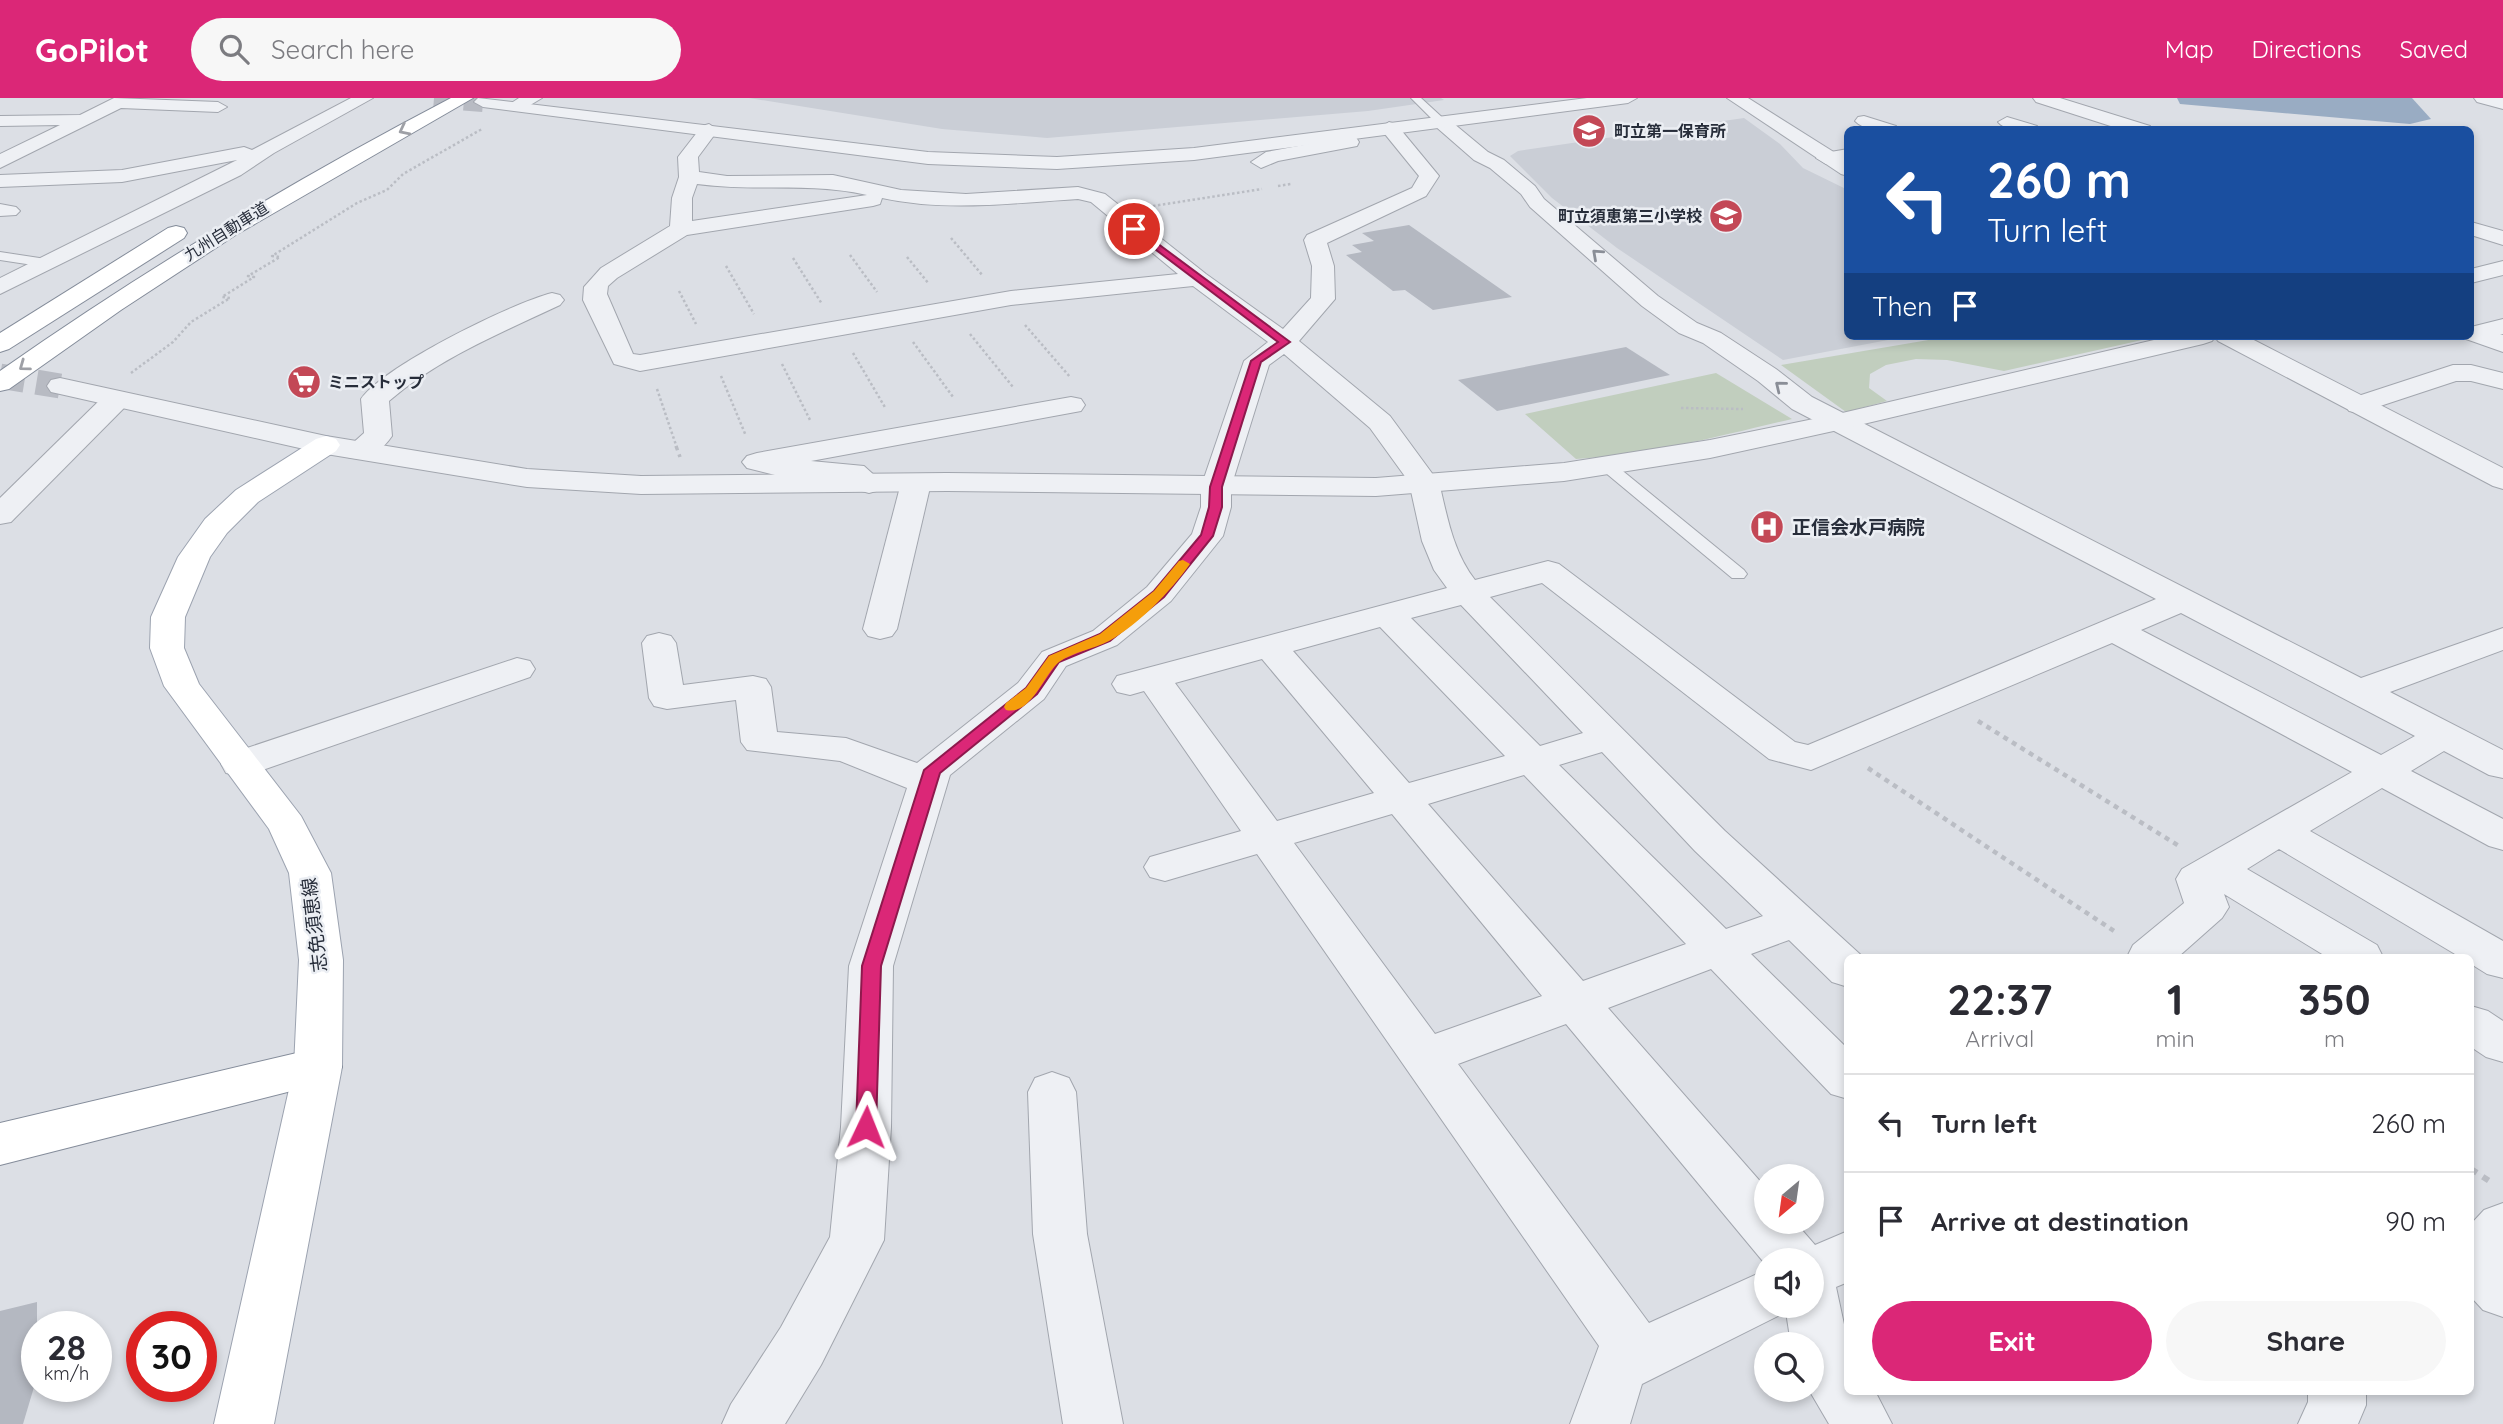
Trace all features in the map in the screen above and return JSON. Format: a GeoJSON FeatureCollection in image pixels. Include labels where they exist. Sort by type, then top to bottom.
{"type":"FeatureCollection","features":[{"type":"Feature","properties":{"kind":"main road"},"geometry":{"type":"LineString","coordinates":[[317,154],[428,98]]}},
{"type":"Feature","properties":{"kind":"main road","name":"九州自動車道"},"geometry":{"type":"LineString","coordinates":[[0,383],[173,264],[297,187],[474,100]]}},
{"type":"Feature","properties":{"kind":"main road"},"geometry":{"type":"LineString","coordinates":[[0,408],[143,292],[297,187]]}},
{"type":"Feature","properties":{"kind":"main road","name":"九州自動車道"},"geometry":{"type":"LineString","coordinates":[[0,328],[54,295],[195,221],[0,344]]}},
{"type":"Feature","properties":{"kind":"main road","name":"志免須恵線"},"geometry":{"type":"LineString","coordinates":[[244,1424],[318,1067],[321,960],[310,873],[287,825],[182,687],[167,648],[168,617],[194,556],[216,526],[247,496],[342,448]]}},
{"type":"Feature","properties":{"kind":"main road"},"geometry":{"type":"LineString","coordinates":[[0,1126],[170,1090],[318,1067]]}},
{"type":"Feature","properties":{"kind":"main road"},"geometry":{"type":"LineString","coordinates":[[0,1143],[318,1067]]}},
{"type":"Feature","properties":{"kind":"street"},"geometry":{"type":"LineString","coordinates":[[0,287],[234,171],[267,149],[364,98]]}},
{"type":"Feature","properties":{"kind":"street"},"geometry":{"type":"LineString","coordinates":[[474,100],[527,104],[928,158],[1058,163],[1182,155],[1628,98]]}},
{"type":"Feature","properties":{"kind":"street"},"geometry":{"type":"LineString","coordinates":[[1736,98],[1844,168]]}},
{"type":"Feature","properties":{"kind":"street"},"geometry":{"type":"LineString","coordinates":[[2042,98],[2130,126]]}},
{"type":"Feature","properties":{"kind":"street"},"geometry":{"type":"LineString","coordinates":[[2483,98],[2503,104]]}},
{"type":"Feature","properties":{"kind":"street"},"geometry":{"type":"LineString","coordinates":[[0,162],[122,101],[218,107]]}},
{"type":"Feature","properties":{"kind":"street"},"geometry":{"type":"LineString","coordinates":[[0,121],[85,119]]}},
{"type":"Feature","properties":{"kind":"street"},"geometry":{"type":"LineString","coordinates":[[1864,121],[1878,126]]}},
{"type":"Feature","properties":{"kind":"street"},"geometry":{"type":"LineString","coordinates":[[1441,122],[1481,156],[1497,164],[1528,190],[1537,202],[1650,302],[1688,328],[1712,338],[1767,375],[1802,403],[2503,766]]}},
{"type":"Feature","properties":{"kind":"street"},"geometry":{"type":"LineString","coordinates":[[2007,122],[2018,126]]}},
{"type":"Feature","properties":{"kind":"street"},"geometry":{"type":"LineString","coordinates":[[752,1424],[801,1346],[857,1240],[866,1127],[871,966],[932,770],[1031,691],[1054,659],[1105,638],[1159,594],[1207,536],[1216,507],[1216,487],[1256,361],[1284,342],[1323,299],[1323,266],[1315,240],[1419,192],[1426,184],[1429,176],[1390,128]]}},
{"type":"Feature","properties":{"kind":"street"},"geometry":{"type":"LineString","coordinates":[[681,229],[682,198],[689,177],[688,157],[709,130]]}},
{"type":"Feature","properties":{"kind":"street"},"geometry":{"type":"LineString","coordinates":[[1261,162],[1273,156],[1350,142],[1343,135]]}},
{"type":"Feature","properties":{"kind":"street"},"geometry":{"type":"LineString","coordinates":[[0,181],[122,176],[211,157],[267,149]]}},
{"type":"Feature","properties":{"kind":"street"},"geometry":{"type":"LineString","coordinates":[[1826,158],[1844,156]]}},
{"type":"Feature","properties":{"kind":"street"},"geometry":{"type":"LineString","coordinates":[[689,177],[727,182],[833,181],[901,196],[966,200],[1048,193],[1090,194],[1284,342],[1380,422],[1424,482],[1438,541],[1450,570],[1469,594],[1710,841],[1844,966]]}},
{"type":"Feature","properties":{"kind":"street"},"geometry":{"type":"LineString","coordinates":[[3,205],[32,180]]}},
{"type":"Feature","properties":{"kind":"street"},"geometry":{"type":"LineString","coordinates":[[901,196],[681,229],[612,271],[600,281],[594,291],[595,300],[623,359],[648,362],[1003,300],[1198,279]]}},
{"type":"Feature","properties":{"kind":"street"},"geometry":{"type":"LineString","coordinates":[[2474,229],[2501,237]]}},
{"type":"Feature","properties":{"kind":"street"},"geometry":{"type":"LineString","coordinates":[[2474,275],[2503,268]]}},
{"type":"Feature","properties":{"kind":"street"},"geometry":{"type":"LineString","coordinates":[[342,448],[378,436],[375,400],[394,381],[428,360],[552,300]]}},
{"type":"Feature","properties":{"kind":"street"},"geometry":{"type":"LineString","coordinates":[[2503,326],[2475,334],[2503,344]]}},
{"type":"Feature","properties":{"kind":"street"},"geometry":{"type":"LineString","coordinates":[[60,386],[342,448],[527,478],[641,485],[916,483],[1376,487],[1607,466],[1710,449],[1838,422],[2186,340]]}},
{"type":"Feature","properties":{"kind":"street"},"geometry":{"type":"LineString","coordinates":[[2235,340],[2503,480]]}},
{"type":"Feature","properties":{"kind":"street"},"geometry":{"type":"LineString","coordinates":[[2358,405],[2453,373],[2471,373],[2503,381]]}},
{"type":"Feature","properties":{"kind":"street"},"geometry":{"type":"LineString","coordinates":[[757,462],[1033,412],[1071,392]]}},
{"type":"Feature","properties":{"kind":"street"},"geometry":{"type":"LineString","coordinates":[[0,515],[108,398]]}},
{"type":"Feature","properties":{"kind":"street"},"geometry":{"type":"LineString","coordinates":[[757,462],[783,468],[854,472],[869,484]]}},
{"type":"Feature","properties":{"kind":"street"},"geometry":{"type":"LineString","coordinates":[[880,629],[916,483]]}},
{"type":"Feature","properties":{"kind":"street"},"geometry":{"type":"LineString","coordinates":[[1640,1357],[1267,838],[1141,681],[1548,571],[1782,751],[1811,758],[2183,600]]}},
{"type":"Feature","properties":{"kind":"street"},"geometry":{"type":"LineString","coordinates":[[1389,616],[1844,1076]]}},
{"type":"Feature","properties":{"kind":"street"},"geometry":{"type":"LineString","coordinates":[[2113,629],[2503,836]]}},
{"type":"Feature","properties":{"kind":"street"},"geometry":{"type":"LineString","coordinates":[[2360,691],[2503,638]]}},
{"type":"Feature","properties":{"kind":"street"},"geometry":{"type":"LineString","coordinates":[[659,643],[667,698],[753,687],[760,742],[846,750],[929,782]]}},
{"type":"Feature","properties":{"kind":"street"},"geometry":{"type":"LineString","coordinates":[[1271,647],[1786,1248]]}},
{"type":"Feature","properties":{"kind":"street"},"geometry":{"type":"LineString","coordinates":[[240,764],[517,669]]}},
{"type":"Feature","properties":{"kind":"street"},"geometry":{"type":"LineString","coordinates":[[2153,954],[2207,907],[2197,879],[2444,735]]}},
{"type":"Feature","properties":{"kind":"street"},"geometry":{"type":"LineString","coordinates":[[1165,867],[1609,738]]}},
{"type":"Feature","properties":{"kind":"street"},"geometry":{"type":"LineString","coordinates":[[2279,831],[2503,962]]}},
{"type":"Feature","properties":{"kind":"street"},"geometry":{"type":"LineString","coordinates":[[2215,869],[2356,954]]}},
{"type":"Feature","properties":{"kind":"street"},"geometry":{"type":"LineString","coordinates":[[1425,1057],[1795,920]]}},
{"type":"Feature","properties":{"kind":"street"},"geometry":{"type":"LineString","coordinates":[[2474,1026],[2503,1044]]}},
{"type":"Feature","properties":{"kind":"street"},"geometry":{"type":"LineString","coordinates":[[1052,1092],[1060,1234],[1093,1424]]}},
{"type":"Feature","properties":{"kind":"street"},"geometry":{"type":"LineString","coordinates":[[2474,1259],[2503,1226]]}},
{"type":"Feature","properties":{"kind":"street"},"geometry":{"type":"LineString","coordinates":[[1824,1267],[1844,1257]]}},
{"type":"Feature","properties":{"kind":"street"},"geometry":{"type":"LineString","coordinates":[[2474,1263],[2503,1292]]}},
{"type":"Feature","properties":{"kind":"street"},"geometry":{"type":"LineString","coordinates":[[1600,1424],[1619,1366],[1754,1301]]}},
{"type":"Feature","properties":{"kind":"street"},"geometry":{"type":"LineString","coordinates":[[1815,1318],[1822,1358],[1844,1394]]}},
{"type":"Feature","properties":{"kind":"street"},"geometry":{"type":"LineString","coordinates":[[1844,1395],[1862,1424]]}},
{"type":"Feature","properties":{"kind":"street"},"geometry":{"type":"LineString","coordinates":[[2328,1424],[2337,1405],[2337,1395]]}},
{"type":"Feature","properties":{"kind":"lane"},"geometry":{"type":"LineString","coordinates":[[1416,98],[1441,122]]}},
{"type":"Feature","properties":{"kind":"lane"},"geometry":{"type":"LineString","coordinates":[[0,256],[46,262]]}},
{"type":"Feature","properties":{"kind":"lane"},"geometry":{"type":"LineString","coordinates":[[1607,466],[1738,574]]}},
{"type":"Feature","properties":{"kind":"path"},"geometry":{"type":"LineString","coordinates":[[108,398],[191,323],[230,298],[222,297],[254,277],[248,276],[280,257],[272,256],[357,203],[387,190],[403,174],[428,159],[527,104]]}},
{"type":"Feature","properties":{"kind":"path"},"geometry":{"type":"LineString","coordinates":[[1277,187],[1291,184]]}},
{"type":"Feature","properties":{"kind":"path"},"geometry":{"type":"LineString","coordinates":[[1114,212],[1264,189]]}},
{"type":"Feature","properties":{"kind":"path"},"geometry":{"type":"LineString","coordinates":[[951,239],[1003,300],[1071,392]]}},
{"type":"Feature","properties":{"kind":"path"},"geometry":{"type":"LineString","coordinates":[[850,255],[972,424]]}},
{"type":"Feature","properties":{"kind":"path"},"geometry":{"type":"LineString","coordinates":[[793,258],[902,437]]}},
{"type":"Feature","properties":{"kind":"path"},"geometry":{"type":"LineString","coordinates":[[726,266],[769,341],[826,451]]}},
{"type":"Feature","properties":{"kind":"path"},"geometry":{"type":"LineString","coordinates":[[679,291],[710,351],[757,462]]}},
{"type":"Feature","properties":{"kind":"path"},"geometry":{"type":"LineString","coordinates":[[950,309],[1033,412]]}},
{"type":"Feature","properties":{"kind":"path"},"geometry":{"type":"LineString","coordinates":[[648,362],[681,458]]}},
{"type":"Feature","properties":{"kind":"path"},"geometry":{"type":"LineString","coordinates":[[1681,408],[1753,410]]}},
{"type":"Feature","properties":{"kind":"path"},"geometry":{"type":"LineString","coordinates":[[1946,700],[2215,869]]}},
{"type":"Feature","properties":{"kind":"path"},"geometry":{"type":"LineString","coordinates":[[1838,747],[2146,954]]}},
{"type":"Feature","properties":{"kind":"path"},"geometry":{"type":"LineString","coordinates":[[2474,1171],[2503,1191]]}},
{"type":"Feature","properties":{"kind":"shaded area"},"geometry":{"type":"Polygon","coordinates":[[[749,98],[1444,100],[1368,111],[1047,138],[942,129],[749,98]]]}},
{"type":"Feature","properties":{"kind":"shaded area"},"geometry":{"type":"Polygon","coordinates":[[[1744,118],[1780,144],[1803,168],[1844,188],[1844,340],[1888,340],[1783,360],[1617,248],[1552,198],[1510,156],[1518,151],[1744,118]]]}},
{"type":"Feature","properties":{"kind":"green space"},"geometry":{"type":"Polygon","coordinates":[[[1928,340],[2142,340],[2004,371],[1947,360],[1916,359],[1886,365],[1870,374],[1869,388],[1887,401],[1846,412],[1781,365],[1928,340]]]}},
{"type":"Feature","properties":{"kind":"green space"},"geometry":{"type":"Polygon","coordinates":[[[1716,373],[1792,419],[1657,449],[1576,459],[1525,414],[1716,373]]]}},
{"type":"Feature","properties":{"kind":"water"},"geometry":{"type":"Polygon","coordinates":[[[2177,98],[2412,98],[2431,119],[2410,124],[2180,104],[2177,98]]]}},
{"type":"Feature","properties":{"kind":"building"},"geometry":{"type":"Polygon","coordinates":[[[1409,225],[1512,297],[1433,310],[1405,290],[1393,291],[1346,255],[1362,252],[1352,245],[1374,241],[1362,233],[1409,225]]]}},
{"type":"Feature","properties":{"kind":"building"},"geometry":{"type":"Polygon","coordinates":[[[1626,347],[1670,375],[1497,411],[1458,380],[1626,347]]]}},
{"type":"Feature","properties":{"kind":"building"},"geometry":{"type":"Polygon","coordinates":[[[37,1302],[37,1311],[21,1311],[21,1402],[30,1402],[23,1424],[0,1424],[0,1311],[37,1302]]]}},
{"type":"Feature","properties":{"kind":"tunnel"},"geometry":{"type":"LineString","coordinates":[[434,98],[483,102]]}},
{"type":"Feature","properties":{"kind":"tunnel"},"geometry":{"type":"LineString","coordinates":[[0,376],[60,386]]}},
{"type":"Feature","properties":{"kind":"slow traffic"},"geometry":{"type":"LineString","coordinates":[[1012,707],[1031,691],[1054,659],[1105,638],[1159,594],[1183,564]]}},
{"type":"Feature","properties":{"kind":"place","name":"町立第一保育所"},"geometry":{"type":"Point","coordinates":[1589,131]}},
{"type":"Feature","properties":{"kind":"place","name":"町立須恵第三小学校"},"geometry":{"type":"Point","coordinates":[1726,216]}},
{"type":"Feature","properties":{"kind":"place","name":"ミニストップ"},"geometry":{"type":"Point","coordinates":[304,382]}},
{"type":"Feature","properties":{"kind":"place","name":"正信会水戸病院"},"geometry":{"type":"Point","coordinates":[1767,527]}},
{"type":"Feature","properties":{"kind":"route"},"geometry":{"type":"LineString","coordinates":[[866,1127],[871,966],[932,770],[1031,691],[1054,659],[1105,638],[1159,594],[1207,536],[1216,507],[1216,487],[1256,361],[1284,342],[1134,229]]}}]}
